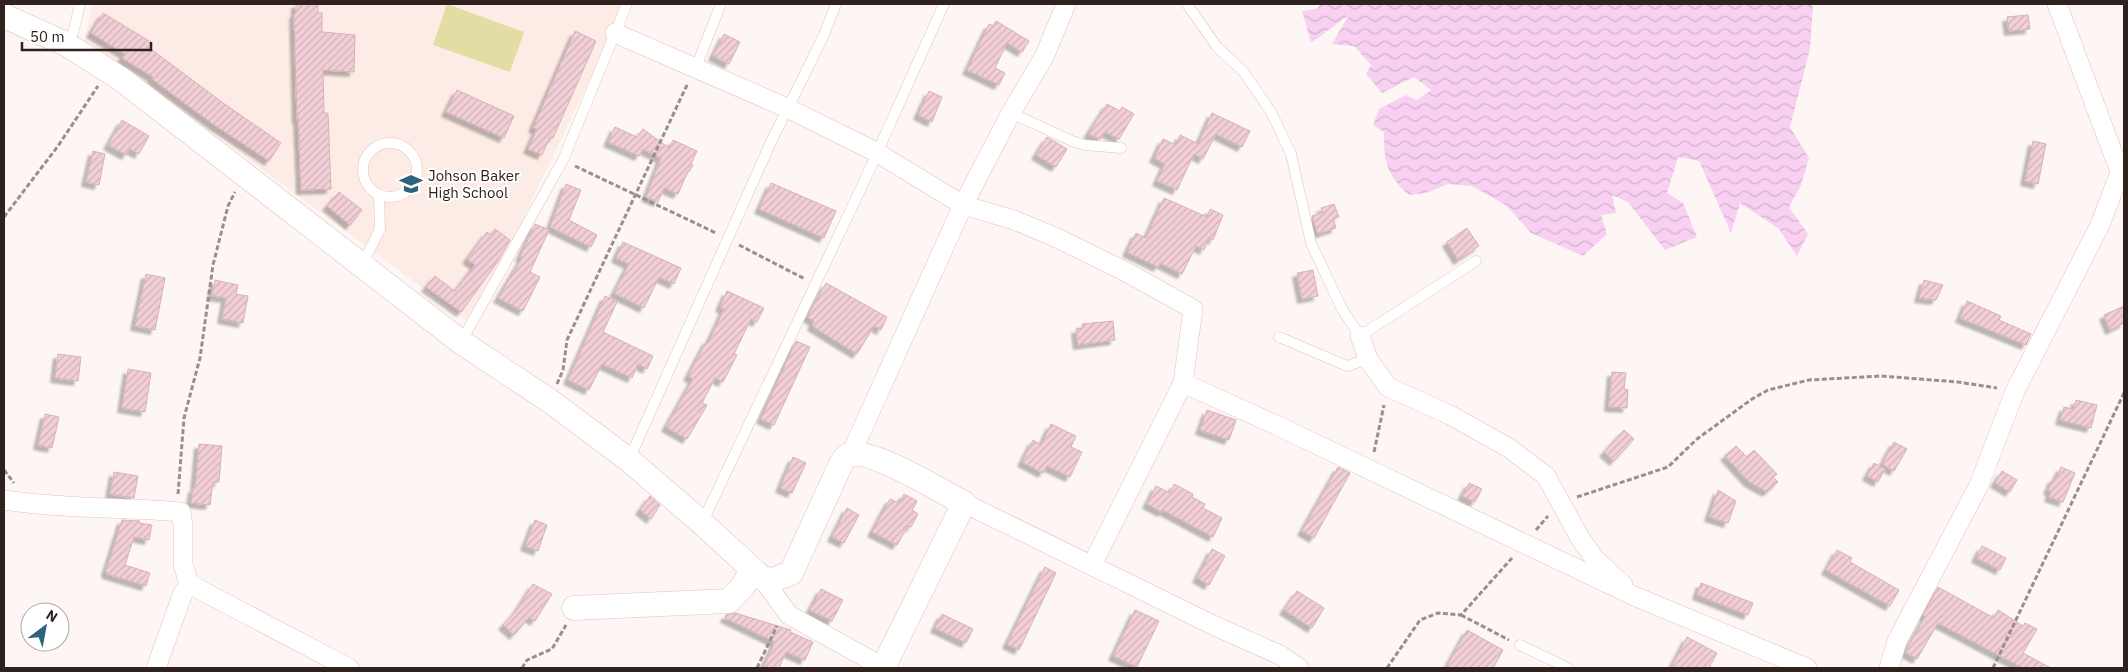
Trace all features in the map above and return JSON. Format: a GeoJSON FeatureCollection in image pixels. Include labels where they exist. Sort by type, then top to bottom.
{"type":"FeatureCollection","features":[{"type":"Feature","properties":{"kind":"street"},"geometry":{"type":"LineString","coordinates":[[851,454],[963,205],[1011,113],[1045,55],[1066,4]]}},
{"type":"Feature","properties":{"kind":"street"},"geometry":{"type":"LineString","coordinates":[[1888,668],[1897,641],[1979,485],[2015,391],[2100,225],[2122,173],[2057,4]]}},
{"type":"Feature","properties":{"kind":"street"},"geometry":{"type":"LineString","coordinates":[[4,16],[66,44],[109,70],[244,173],[361,267],[461,342],[550,401],[629,460],[702,523],[756,574],[789,615],[883,667],[964,503]]}},
{"type":"Feature","properties":{"kind":"street"},"geometry":{"type":"LineString","coordinates":[[615,33],[787,108],[876,152],[963,205],[1014,220],[1056,237],[1126,272],[1193,309],[1183,383],[1092,565]]}},
{"type":"Feature","properties":{"kind":"street"},"geometry":{"type":"LineString","coordinates":[[1360,336],[1368,359],[1388,387],[1450,415],[1509,448],[1546,476],[1580,538],[1594,558],[1634,596]]}},
{"type":"Feature","properties":{"kind":"street"},"geometry":{"type":"LineString","coordinates":[[1183,383],[1634,596],[1807,668]]}},
{"type":"Feature","properties":{"kind":"street"},"geometry":{"type":"LineString","coordinates":[[756,574],[773,580],[791,573],[844,458],[851,454],[864,454],[882,460],[964,503],[1215,626],[1280,655],[1296,668]]}},
{"type":"Feature","properties":{"kind":"street"},"geometry":{"type":"LineString","coordinates":[[4,500],[36,505],[137,508],[181,512],[183,564],[189,584],[349,668]]}},
{"type":"Feature","properties":{"kind":"street"},"geometry":{"type":"LineString","coordinates":[[574,608],[729,601],[756,574]]}},
{"type":"Feature","properties":{"kind":"street"},"geometry":{"type":"LineString","coordinates":[[156,668],[183,594],[189,584]]}},
{"type":"Feature","properties":{"kind":"lane"},"geometry":{"type":"LineString","coordinates":[[66,44],[73,32],[80,4]]}},
{"type":"Feature","properties":{"kind":"lane"},"geometry":{"type":"LineString","coordinates":[[461,342],[563,160],[628,4]]}},
{"type":"Feature","properties":{"kind":"lane"},"geometry":{"type":"LineString","coordinates":[[696,67],[721,4]]}},
{"type":"Feature","properties":{"kind":"lane"},"geometry":{"type":"LineString","coordinates":[[629,460],[787,108],[823,37],[836,4]]}},
{"type":"Feature","properties":{"kind":"lane"},"geometry":{"type":"LineString","coordinates":[[702,523],[944,4]]}},
{"type":"Feature","properties":{"kind":"lane"},"geometry":{"type":"LineString","coordinates":[[1187,4],[1217,47],[1243,70],[1271,112],[1291,154],[1311,243],[1342,309],[1360,336],[1476,261]]}},
{"type":"Feature","properties":{"kind":"lane"},"geometry":{"type":"LineString","coordinates":[[1011,113],[1072,141],[1085,145],[1121,148]]}},
{"type":"Feature","properties":{"kind":"lane"},"geometry":{"type":"LineString","coordinates":[[389,144],[405,148],[412,155],[417,171],[411,188],[404,194],[396,196],[379,195],[371,190],[364,174],[367,157],[380,146],[389,144]]}},
{"type":"Feature","properties":{"kind":"lane"},"geometry":{"type":"LineString","coordinates":[[361,267],[380,229],[379,195]]}},
{"type":"Feature","properties":{"kind":"lane"},"geometry":{"type":"LineString","coordinates":[[1278,337],[1347,366],[1368,359]]}},
{"type":"Feature","properties":{"kind":"lane"},"geometry":{"type":"LineString","coordinates":[[1520,646],[1568,668]]}},
{"type":"Feature","properties":{"kind":"path"},"geometry":{"type":"LineString","coordinates":[[550,401],[563,370],[567,340],[696,67]]}},
{"type":"Feature","properties":{"kind":"path"},"geometry":{"type":"LineString","coordinates":[[4,217],[58,146],[109,70]]}},
{"type":"Feature","properties":{"kind":"path"},"geometry":{"type":"LineString","coordinates":[[563,160],[728,239],[815,284]]}},
{"type":"Feature","properties":{"kind":"path"},"geometry":{"type":"LineString","coordinates":[[181,512],[178,496],[184,418],[200,358],[213,265],[228,206],[244,173]]}},
{"type":"Feature","properties":{"kind":"path"},"geometry":{"type":"LineString","coordinates":[[1461,615],[1561,502],[1668,467],[1698,439],[1752,399],[1768,390],[1809,380],[1881,376],[1958,382],[2015,391]]}},
{"type":"Feature","properties":{"kind":"path"},"geometry":{"type":"LineString","coordinates":[[1370,470],[1388,387]]}},
{"type":"Feature","properties":{"kind":"path"},"geometry":{"type":"LineString","coordinates":[[1993,668],[2124,394]]}},
{"type":"Feature","properties":{"kind":"path"},"geometry":{"type":"LineString","coordinates":[[522,668],[527,660],[552,649],[574,608]]}},
{"type":"Feature","properties":{"kind":"path"},"geometry":{"type":"LineString","coordinates":[[757,668],[785,609]]}},
{"type":"Feature","properties":{"kind":"path"},"geometry":{"type":"LineString","coordinates":[[1387,668],[1420,620],[1438,613],[1461,615],[1520,646]]}},
{"type":"Feature","properties":{"kind":"shaded area","name":"Johson Baker High School"},"geometry":{"type":"Polygon","coordinates":[[[93,4],[623,4],[606,46],[526,212],[513,251],[466,320],[135,75],[84,42],[93,4]]]}},
{"type":"Feature","properties":{"kind":"shaded area"},"geometry":{"type":"Polygon","coordinates":[[[447,4],[524,32],[510,72],[433,45],[447,4]]]}},
{"type":"Feature","properties":{"kind":"water"},"geometry":{"type":"Polygon","coordinates":[[[1321,4],[1813,4],[1810,49],[1790,127],[1809,158],[1801,185],[1789,207],[1808,234],[1797,256],[1779,229],[1740,203],[1731,233],[1699,161],[1678,157],[1667,193],[1683,203],[1697,237],[1665,250],[1628,202],[1612,195],[1616,213],[1601,215],[1607,234],[1583,256],[1531,233],[1507,206],[1472,186],[1448,184],[1426,193],[1409,195],[1395,181],[1388,167],[1384,132],[1373,125],[1379,109],[1406,95],[1417,100],[1431,90],[1414,77],[1382,93],[1366,74],[1371,65],[1354,46],[1332,44],[1349,15],[1311,43],[1302,11],[1317,9],[1321,4]]]}},
{"type":"Feature","properties":{"kind":"building"},"geometry":{"type":"Polygon","coordinates":[[[296,4],[318,4],[318,13],[322,13],[322,32],[355,35],[354,72],[323,70],[324,113],[328,113],[331,189],[301,190],[294,14],[296,14],[296,4]]]}},
{"type":"Feature","properties":{"kind":"building"},"geometry":{"type":"Polygon","coordinates":[[[103,13],[151,42],[148,47],[281,143],[269,161],[213,124],[152,79],[153,77],[122,58],[125,54],[91,33],[103,13]]]}},
{"type":"Feature","properties":{"kind":"building"},"geometry":{"type":"Polygon","coordinates":[[[2028,15],[2030,29],[2009,31],[2007,17],[2028,15]]]}},
{"type":"Feature","properties":{"kind":"building"},"geometry":{"type":"Polygon","coordinates":[[[996,21],[1029,41],[1022,52],[1007,43],[995,68],[1005,73],[999,85],[967,70],[989,24],[993,26],[996,21]]]}},
{"type":"Feature","properties":{"kind":"building"},"geometry":{"type":"Polygon","coordinates":[[[575,31],[596,41],[553,138],[550,137],[542,155],[528,149],[537,129],[533,128],[575,31]]]}},
{"type":"Feature","properties":{"kind":"building"},"geometry":{"type":"Polygon","coordinates":[[[724,34],[740,42],[729,64],[713,56],[724,34]]]}},
{"type":"Feature","properties":{"kind":"building"},"geometry":{"type":"Polygon","coordinates":[[[457,90],[514,116],[504,138],[446,112],[457,90]]]}},
{"type":"Feature","properties":{"kind":"building"},"geometry":{"type":"Polygon","coordinates":[[[929,91],[942,97],[932,122],[918,115],[929,91]]]}},
{"type":"Feature","properties":{"kind":"building"},"geometry":{"type":"Polygon","coordinates":[[[1107,104],[1120,111],[1122,107],[1134,114],[1119,139],[1105,132],[1100,139],[1088,134],[1107,104]]]}},
{"type":"Feature","properties":{"kind":"building"},"geometry":{"type":"Polygon","coordinates":[[[1212,113],[1250,131],[1242,147],[1216,134],[1203,159],[1194,154],[1177,190],[1157,181],[1165,164],[1154,158],[1163,139],[1176,145],[1180,135],[1198,144],[1212,113]]]}},
{"type":"Feature","properties":{"kind":"building"},"geometry":{"type":"Polygon","coordinates":[[[122,120],[149,136],[139,154],[130,149],[126,155],[108,145],[122,120]]]}},
{"type":"Feature","properties":{"kind":"building"},"geometry":{"type":"Polygon","coordinates":[[[615,127],[637,137],[643,129],[669,148],[673,140],[697,151],[691,164],[693,165],[688,171],[678,194],[664,188],[658,202],[646,197],[661,158],[643,149],[639,156],[608,142],[615,127]]]}},
{"type":"Feature","properties":{"kind":"building"},"geometry":{"type":"Polygon","coordinates":[[[1047,137],[1067,149],[1056,167],[1036,155],[1047,137]]]}},
{"type":"Feature","properties":{"kind":"building"},"geometry":{"type":"Polygon","coordinates":[[[2033,141],[2046,144],[2038,184],[2025,181],[2033,141]]]}},
{"type":"Feature","properties":{"kind":"building"},"geometry":{"type":"Polygon","coordinates":[[[93,151],[105,154],[99,185],[86,182],[93,151]]]}},
{"type":"Feature","properties":{"kind":"building"},"geometry":{"type":"Polygon","coordinates":[[[771,183],[836,211],[824,238],[759,209],[771,183]]]}},
{"type":"Feature","properties":{"kind":"building"},"geometry":{"type":"Polygon","coordinates":[[[566,184],[581,190],[569,220],[597,235],[591,247],[550,227],[566,184]]]}},
{"type":"Feature","properties":{"kind":"building"},"geometry":{"type":"Polygon","coordinates":[[[339,192],[362,210],[350,225],[327,206],[339,192]]]}},
{"type":"Feature","properties":{"kind":"building"},"geometry":{"type":"Polygon","coordinates":[[[1164,198],[1207,217],[1210,209],[1223,215],[1213,240],[1209,238],[1204,250],[1196,246],[1182,274],[1160,263],[1158,267],[1127,252],[1136,233],[1146,238],[1164,198]]]}},
{"type":"Feature","properties":{"kind":"building"},"geometry":{"type":"Polygon","coordinates":[[[1334,204],[1339,217],[1333,219],[1336,228],[1318,234],[1312,216],[1323,212],[1321,208],[1334,204]]]}},
{"type":"Feature","properties":{"kind":"building"},"geometry":{"type":"Polygon","coordinates":[[[535,224],[549,230],[530,272],[540,277],[523,311],[498,298],[522,258],[520,257],[535,224]]]}},
{"type":"Feature","properties":{"kind":"building"},"geometry":{"type":"Polygon","coordinates":[[[1467,228],[1479,246],[1458,260],[1447,242],[1467,228]]]}},
{"type":"Feature","properties":{"kind":"building"},"geometry":{"type":"Polygon","coordinates":[[[495,229],[510,240],[498,261],[461,312],[426,287],[435,276],[455,291],[475,265],[467,259],[487,232],[490,235],[495,229]]]}},
{"type":"Feature","properties":{"kind":"building"},"geometry":{"type":"Polygon","coordinates":[[[623,242],[681,268],[674,284],[659,277],[644,308],[614,293],[629,264],[616,258],[623,242]]]}},
{"type":"Feature","properties":{"kind":"building"},"geometry":{"type":"Polygon","coordinates":[[[1313,270],[1318,296],[1302,299],[1297,273],[1313,270]]]}},
{"type":"Feature","properties":{"kind":"building"},"geometry":{"type":"Polygon","coordinates":[[[146,274],[165,278],[155,330],[135,326],[146,274]]]}},
{"type":"Feature","properties":{"kind":"building"},"geometry":{"type":"Polygon","coordinates":[[[215,280],[238,285],[236,294],[248,296],[243,323],[222,319],[226,298],[212,296],[215,280]]]}},
{"type":"Feature","properties":{"kind":"building"},"geometry":{"type":"Polygon","coordinates":[[[1924,280],[1943,285],[1936,300],[1919,298],[1924,280]]]}},
{"type":"Feature","properties":{"kind":"building"},"geometry":{"type":"Polygon","coordinates":[[[826,283],[887,317],[881,330],[874,326],[857,354],[812,326],[814,321],[807,317],[826,283]]]}},
{"type":"Feature","properties":{"kind":"building"},"geometry":{"type":"Polygon","coordinates":[[[727,291],[764,308],[757,322],[751,319],[734,354],[737,355],[723,382],[715,378],[702,403],[707,405],[687,439],[666,427],[693,379],[688,376],[707,340],[709,341],[724,309],[720,307],[727,291]]]}},
{"type":"Feature","properties":{"kind":"building"},"geometry":{"type":"Polygon","coordinates":[[[605,296],[617,302],[603,332],[653,356],[647,369],[638,364],[632,378],[602,364],[589,390],[568,380],[605,296]]]}},
{"type":"Feature","properties":{"kind":"building"},"geometry":{"type":"Polygon","coordinates":[[[1967,301],[2001,316],[1999,320],[2031,334],[2026,345],[1960,318],[1967,301]]]}},
{"type":"Feature","properties":{"kind":"building"},"geometry":{"type":"Polygon","coordinates":[[[2124,306],[2124,323],[2110,330],[2104,315],[2124,306]]]}},
{"type":"Feature","properties":{"kind":"building"},"geometry":{"type":"Polygon","coordinates":[[[1113,321],[1115,340],[1078,345],[1076,329],[1083,328],[1082,324],[1113,321]]]}},
{"type":"Feature","properties":{"kind":"building"},"geometry":{"type":"Polygon","coordinates":[[[796,341],[810,347],[774,425],[761,419],[796,341]]]}},
{"type":"Feature","properties":{"kind":"building"},"geometry":{"type":"Polygon","coordinates":[[[58,354],[81,357],[78,381],[55,378],[58,354]]]}},
{"type":"Feature","properties":{"kind":"building"},"geometry":{"type":"Polygon","coordinates":[[[128,369],[151,373],[145,412],[122,408],[128,369]]]}},
{"type":"Feature","properties":{"kind":"building"},"geometry":{"type":"Polygon","coordinates":[[[1612,372],[1626,373],[1624,389],[1628,390],[1627,408],[1609,407],[1612,372]]]}},
{"type":"Feature","properties":{"kind":"building"},"geometry":{"type":"Polygon","coordinates":[[[2076,400],[2097,405],[2091,428],[2060,420],[2064,407],[2073,409],[2076,400]]]}},
{"type":"Feature","properties":{"kind":"building"},"geometry":{"type":"Polygon","coordinates":[[[1207,410],[1236,420],[1229,440],[1200,430],[1207,410]]]}},
{"type":"Feature","properties":{"kind":"building"},"geometry":{"type":"Polygon","coordinates":[[[45,414],[59,417],[52,448],[38,445],[45,414]]]}},
{"type":"Feature","properties":{"kind":"building"},"geometry":{"type":"Polygon","coordinates":[[[1051,424],[1076,436],[1071,447],[1082,452],[1070,477],[1047,466],[1043,473],[1022,462],[1033,440],[1041,445],[1051,424]]]}},
{"type":"Feature","properties":{"kind":"building"},"geometry":{"type":"Polygon","coordinates":[[[1624,430],[1634,439],[1614,461],[1604,452],[1624,430]]]}},
{"type":"Feature","properties":{"kind":"building"},"geometry":{"type":"Polygon","coordinates":[[[1894,442],[1907,449],[1894,471],[1882,464],[1894,442]]]}},
{"type":"Feature","properties":{"kind":"building"},"geometry":{"type":"Polygon","coordinates":[[[199,444],[222,446],[219,482],[213,482],[210,505],[191,503],[193,488],[195,489],[199,444]]]}},
{"type":"Feature","properties":{"kind":"building"},"geometry":{"type":"Polygon","coordinates":[[[1736,446],[1747,457],[1754,450],[1777,474],[1773,477],[1778,482],[1767,492],[1749,482],[1725,456],[1736,446]]]}},
{"type":"Feature","properties":{"kind":"building"},"geometry":{"type":"Polygon","coordinates":[[[793,457],[806,463],[792,493],[780,488],[793,457]]]}},
{"type":"Feature","properties":{"kind":"building"},"geometry":{"type":"Polygon","coordinates":[[[1874,463],[1885,469],[1878,482],[1867,476],[1874,463]]]}},
{"type":"Feature","properties":{"kind":"building"},"geometry":{"type":"Polygon","coordinates":[[[1338,467],[1350,473],[1314,538],[1302,531],[1338,467]]]}},
{"type":"Feature","properties":{"kind":"building"},"geometry":{"type":"Polygon","coordinates":[[[2061,467],[2075,473],[2063,502],[2049,497],[2051,492],[2048,490],[2053,478],[2056,479],[2061,467]]]}},
{"type":"Feature","properties":{"kind":"building"},"geometry":{"type":"Polygon","coordinates":[[[2002,471],[2017,480],[2010,492],[1995,483],[2002,471]]]}},
{"type":"Feature","properties":{"kind":"building"},"geometry":{"type":"Polygon","coordinates":[[[114,472],[138,476],[134,498],[110,494],[114,472]]]}},
{"type":"Feature","properties":{"kind":"building"},"geometry":{"type":"Polygon","coordinates":[[[1469,483],[1482,489],[1475,502],[1462,496],[1469,483]]]}},
{"type":"Feature","properties":{"kind":"building"},"geometry":{"type":"Polygon","coordinates":[[[1174,484],[1193,494],[1192,497],[1205,504],[1203,508],[1222,518],[1213,537],[1163,510],[1162,512],[1147,504],[1156,486],[1170,493],[1174,484]]]}},
{"type":"Feature","properties":{"kind":"building"},"geometry":{"type":"Polygon","coordinates":[[[1718,490],[1736,501],[1728,523],[1709,517],[1718,490]]]}},
{"type":"Feature","properties":{"kind":"building"},"geometry":{"type":"Polygon","coordinates":[[[904,494],[917,501],[912,510],[918,514],[911,527],[908,526],[897,545],[872,532],[890,499],[899,503],[904,494]]]}},
{"type":"Feature","properties":{"kind":"building"},"geometry":{"type":"Polygon","coordinates":[[[650,496],[660,505],[651,519],[640,510],[650,496]]]}},
{"type":"Feature","properties":{"kind":"building"},"geometry":{"type":"Polygon","coordinates":[[[847,508],[859,515],[844,543],[832,537],[847,508]]]}},
{"type":"Feature","properties":{"kind":"building"},"geometry":{"type":"Polygon","coordinates":[[[122,520],[140,521],[139,523],[152,525],[149,540],[134,537],[125,565],[150,573],[146,586],[107,574],[106,571],[122,520]]]}},
{"type":"Feature","properties":{"kind":"building"},"geometry":{"type":"Polygon","coordinates":[[[535,520],[547,525],[538,551],[525,546],[535,520]]]}},
{"type":"Feature","properties":{"kind":"building"},"geometry":{"type":"Polygon","coordinates":[[[1982,546],[2006,558],[2000,570],[1976,558],[1982,546]]]}},
{"type":"Feature","properties":{"kind":"building"},"geometry":{"type":"Polygon","coordinates":[[[1212,549],[1225,556],[1209,585],[1197,578],[1212,549]]]}},
{"type":"Feature","properties":{"kind":"building"},"geometry":{"type":"Polygon","coordinates":[[[1837,550],[1852,558],[1850,562],[1899,590],[1890,606],[1826,570],[1837,550]]]}},
{"type":"Feature","properties":{"kind":"building"},"geometry":{"type":"Polygon","coordinates":[[[1045,567],[1056,573],[1019,650],[1007,644],[1045,567]]]}},
{"type":"Feature","properties":{"kind":"building"},"geometry":{"type":"Polygon","coordinates":[[[1701,583],[1753,603],[1748,615],[1697,595],[1701,583]]]}},
{"type":"Feature","properties":{"kind":"building"},"geometry":{"type":"Polygon","coordinates":[[[533,584],[552,594],[535,621],[529,617],[514,635],[503,625],[516,611],[533,584]]]}},
{"type":"Feature","properties":{"kind":"building"},"geometry":{"type":"Polygon","coordinates":[[[1938,587],[1994,618],[1998,610],[2023,626],[2025,623],[2037,629],[2023,653],[2051,668],[2023,668],[1938,623],[1917,659],[1905,652],[1925,617],[1923,615],[1938,587]]]}},
{"type":"Feature","properties":{"kind":"building"},"geometry":{"type":"Polygon","coordinates":[[[821,589],[843,600],[832,621],[810,610],[821,589]]]}},
{"type":"Feature","properties":{"kind":"building"},"geometry":{"type":"Polygon","coordinates":[[[1297,591],[1324,608],[1312,628],[1284,610],[1297,591]]]}},
{"type":"Feature","properties":{"kind":"building"},"geometry":{"type":"Polygon","coordinates":[[[1135,610],[1159,621],[1137,667],[1113,656],[1135,610]]]}},
{"type":"Feature","properties":{"kind":"building"},"geometry":{"type":"Polygon","coordinates":[[[735,613],[791,630],[790,632],[813,642],[805,660],[786,652],[779,668],[763,668],[775,642],[725,618],[726,615],[735,613]]]}},
{"type":"Feature","properties":{"kind":"building"},"geometry":{"type":"Polygon","coordinates":[[[942,614],[973,629],[966,643],[935,628],[942,614]]]}},
{"type":"Feature","properties":{"kind":"building"},"geometry":{"type":"Polygon","coordinates":[[[1467,630],[1503,650],[1493,668],[1446,668],[1467,630]]]}},
{"type":"Feature","properties":{"kind":"building"},"geometry":{"type":"Polygon","coordinates":[[[1687,637],[1717,653],[1709,668],[1671,668],[1687,637]]]}},
{"type":"Feature","properties":{"kind":"place","name":"Johson Baker High School"},"geometry":{"type":"Point","coordinates":[411,184]}}]}
